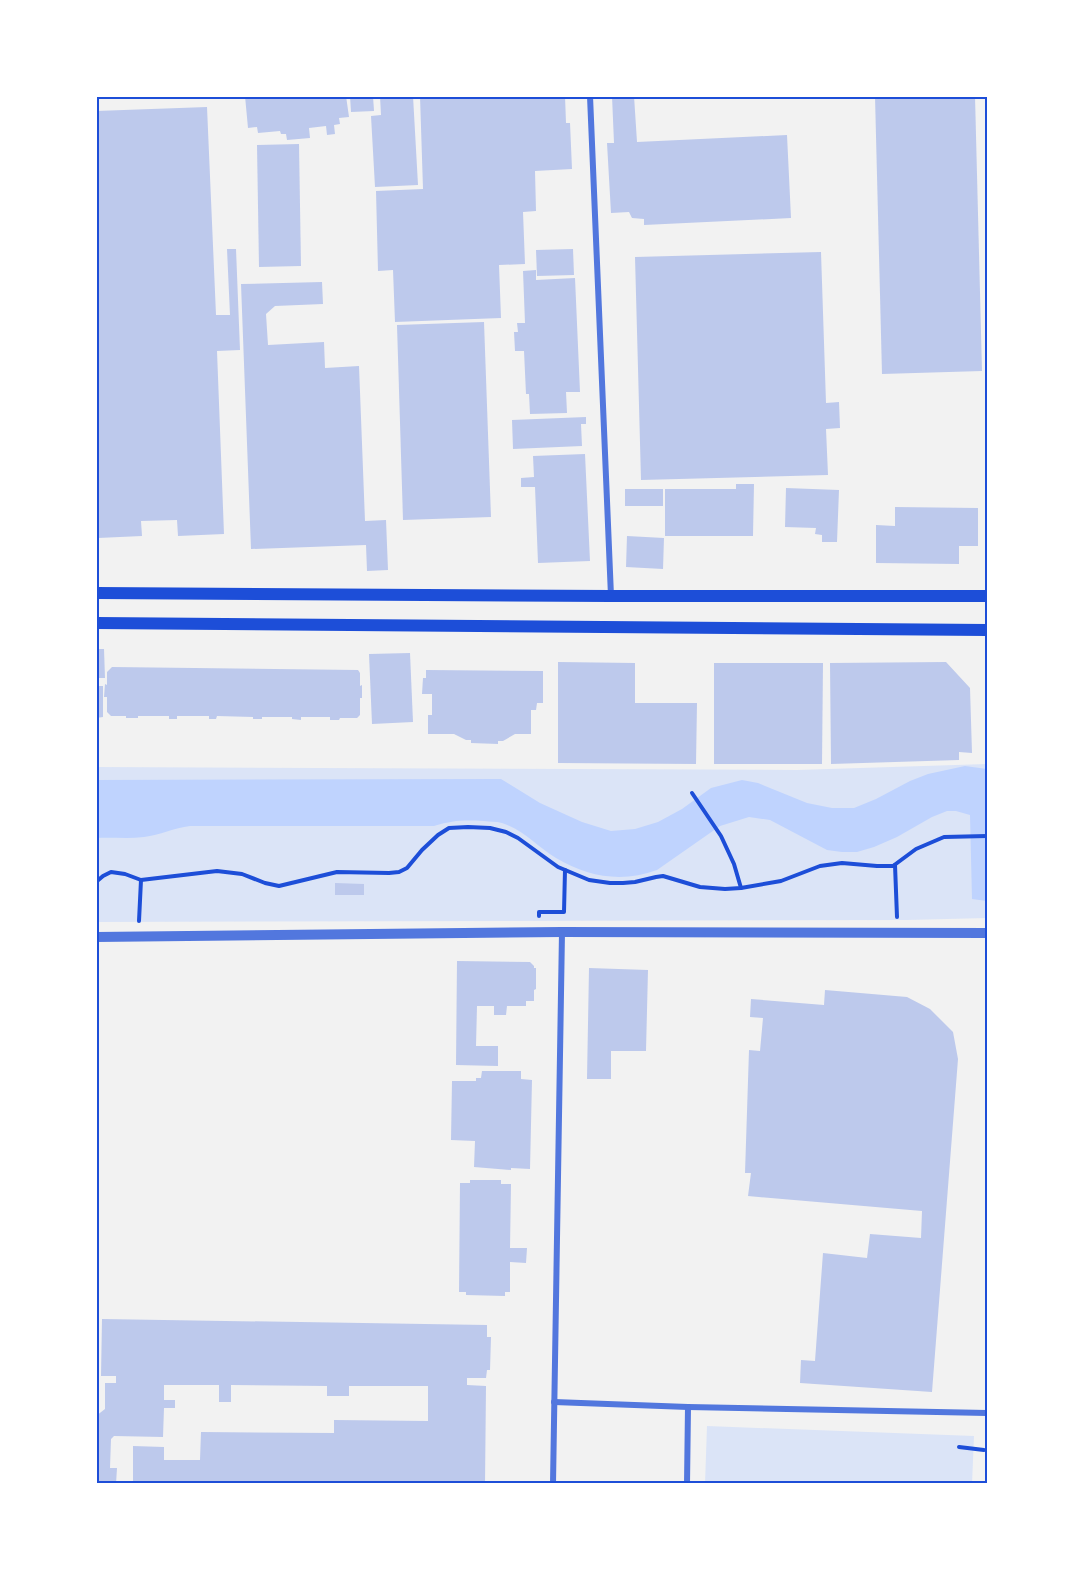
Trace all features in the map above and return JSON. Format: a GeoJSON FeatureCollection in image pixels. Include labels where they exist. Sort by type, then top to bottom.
{"type":"FeatureCollection","features":[{"type":"Feature","properties":{"kind":"main road"},"geometry":{"type":"LineString","coordinates":[[96,593],[987,596]]}},
{"type":"Feature","properties":{"kind":"main road"},"geometry":{"type":"LineString","coordinates":[[96,623],[987,630]]}},
{"type":"Feature","properties":{"kind":"street"},"geometry":{"type":"LineString","coordinates":[[590,96],[611,596]]}},
{"type":"Feature","properties":{"kind":"street"},"geometry":{"type":"LineString","coordinates":[[554,1484],[562,932]]}},
{"type":"Feature","properties":{"kind":"street"},"geometry":{"type":"LineString","coordinates":[[96,937],[562,932],[987,933]]}},
{"type":"Feature","properties":{"kind":"street"},"geometry":{"type":"LineString","coordinates":[[554,1402],[987,1413]]}},
{"type":"Feature","properties":{"kind":"street"},"geometry":{"type":"LineString","coordinates":[[687,1484],[688,1407]]}},
{"type":"Feature","properties":{"kind":"path"},"geometry":{"type":"LineString","coordinates":[[692,793],[721,836],[734,864],[741,888]]}},
{"type":"Feature","properties":{"kind":"path"},"geometry":{"type":"LineString","coordinates":[[96,882],[111,872],[141,880],[217,871],[242,874],[279,886],[337,872],[399,872],[407,868],[438,835],[449,828],[468,827],[490,828],[506,832],[518,838],[548,861],[588,880],[635,882],[663,876],[712,889],[741,888],[781,880],[820,866],[842,863],[886,867],[895,865],[916,849],[937,839],[987,836]]}},
{"type":"Feature","properties":{"kind":"path"},"geometry":{"type":"LineString","coordinates":[[895,865],[898,933]]}},
{"type":"Feature","properties":{"kind":"path"},"geometry":{"type":"LineString","coordinates":[[540,918],[539,912],[564,912],[565,870]]}},
{"type":"Feature","properties":{"kind":"path"},"geometry":{"type":"LineString","coordinates":[[138,937],[141,880]]}},
{"type":"Feature","properties":{"kind":"path"},"geometry":{"type":"LineString","coordinates":[[959,1447],[984,1450]]}},
{"type":"Feature","properties":{"kind":"shaded area"},"geometry":{"type":"Polygon","coordinates":[[[987,764],[987,918],[96,922],[96,767],[797,770],[987,764]]]}},
{"type":"Feature","properties":{"kind":"shaded area"},"geometry":{"type":"Polygon","coordinates":[[[707,1426],[974,1436],[972,1484],[705,1484],[707,1426]]]}},
{"type":"Feature","properties":{"kind":"water"},"geometry":{"type":"Polygon","coordinates":[[[965,766],[987,769],[987,901],[972,899],[970,815],[956,811],[947,811],[932,817],[897,837],[857,852],[827,850],[770,820],[749,817],[720,826],[657,870],[618,877],[593,874],[568,865],[524,834],[495,822],[459,821],[434,826],[190,826],[144,837],[96,838],[96,780],[501,779],[540,803],[582,822],[611,831],[635,829],[658,822],[682,809],[711,788],[742,780],[758,783],[807,803],[832,808],[854,808],[928,774],[965,766]]]}},
{"type":"Feature","properties":{"kind":"building"},"geometry":{"type":"Polygon","coordinates":[[[245,96],[346,96],[349,117],[339,118],[340,124],[334,125],[335,134],[327,135],[326,126],[309,128],[310,138],[287,140],[286,134],[281,134],[280,131],[258,133],[257,127],[248,128],[245,96]]]}},
{"type":"Feature","properties":{"kind":"building"},"geometry":{"type":"Polygon","coordinates":[[[350,96],[373,96],[374,111],[351,112],[350,96]]]}},
{"type":"Feature","properties":{"kind":"building"},"geometry":{"type":"Polygon","coordinates":[[[380,96],[413,96],[418,185],[375,187],[371,116],[381,115],[380,96]]]}},
{"type":"Feature","properties":{"kind":"building"},"geometry":{"type":"Polygon","coordinates":[[[420,96],[531,96],[531,98],[565,96],[566,123],[570,123],[572,169],[535,171],[536,211],[523,212],[525,264],[499,265],[501,318],[395,322],[393,270],[378,271],[376,191],[423,189],[420,96]]]}},
{"type":"Feature","properties":{"kind":"building"},"geometry":{"type":"Polygon","coordinates":[[[612,96],[634,96],[637,142],[787,135],[791,218],[644,225],[644,219],[632,218],[629,212],[611,213],[607,143],[614,143],[612,96]]]}},
{"type":"Feature","properties":{"kind":"building"},"geometry":{"type":"Polygon","coordinates":[[[875,96],[975,96],[982,371],[882,374],[875,96]]]}},
{"type":"Feature","properties":{"kind":"building"},"geometry":{"type":"Polygon","coordinates":[[[207,107],[216,315],[230,315],[227,249],[236,249],[240,350],[217,351],[224,534],[178,536],[177,520],[141,521],[142,536],[98,538],[96,111],[207,107]]]}},
{"type":"Feature","properties":{"kind":"building"},"geometry":{"type":"Polygon","coordinates":[[[299,144],[301,266],[259,267],[257,145],[299,144]]]}},
{"type":"Feature","properties":{"kind":"building"},"geometry":{"type":"Polygon","coordinates":[[[573,249],[574,275],[537,276],[536,250],[573,249]]]}},
{"type":"Feature","properties":{"kind":"building"},"geometry":{"type":"Polygon","coordinates":[[[821,252],[826,403],[839,402],[840,428],[826,429],[828,475],[641,480],[635,257],[821,252]]]}},
{"type":"Feature","properties":{"kind":"building"},"geometry":{"type":"Polygon","coordinates":[[[536,270],[536,280],[575,278],[580,392],[566,392],[567,413],[530,414],[529,394],[526,394],[524,351],[515,351],[514,332],[518,332],[517,323],[525,323],[523,271],[536,270]]]}},
{"type":"Feature","properties":{"kind":"building"},"geometry":{"type":"Polygon","coordinates":[[[322,282],[323,304],[275,306],[266,314],[268,345],[324,342],[325,368],[359,366],[365,521],[386,520],[388,570],[367,571],[366,545],[251,549],[241,284],[322,282]]]}},
{"type":"Feature","properties":{"kind":"building"},"geometry":{"type":"Polygon","coordinates":[[[484,322],[491,517],[403,520],[397,325],[484,322]]]}},
{"type":"Feature","properties":{"kind":"building"},"geometry":{"type":"Polygon","coordinates":[[[586,417],[586,424],[581,424],[582,446],[513,449],[512,420],[586,417]]]}},
{"type":"Feature","properties":{"kind":"building"},"geometry":{"type":"Polygon","coordinates":[[[585,454],[590,561],[538,563],[535,487],[521,487],[521,478],[534,477],[533,456],[585,454]]]}},
{"type":"Feature","properties":{"kind":"building"},"geometry":{"type":"Polygon","coordinates":[[[736,484],[754,484],[753,536],[665,536],[665,489],[736,489],[736,484]]]}},
{"type":"Feature","properties":{"kind":"building"},"geometry":{"type":"Polygon","coordinates":[[[786,488],[839,490],[837,542],[822,542],[822,535],[815,534],[816,528],[785,527],[786,488]]]}},
{"type":"Feature","properties":{"kind":"building"},"geometry":{"type":"Polygon","coordinates":[[[625,489],[663,489],[663,506],[625,506],[625,489]]]}},
{"type":"Feature","properties":{"kind":"building"},"geometry":{"type":"Polygon","coordinates":[[[895,507],[978,508],[978,546],[959,546],[959,564],[876,563],[876,525],[895,526],[895,507]]]}},
{"type":"Feature","properties":{"kind":"building"},"geometry":{"type":"Polygon","coordinates":[[[627,536],[664,538],[663,569],[626,567],[627,536]]]}},
{"type":"Feature","properties":{"kind":"building"},"geometry":{"type":"Polygon","coordinates":[[[96,649],[104,649],[105,678],[96,678],[96,649]]]}},
{"type":"Feature","properties":{"kind":"building"},"geometry":{"type":"Polygon","coordinates":[[[410,653],[413,722],[372,724],[369,654],[410,653]]]}},
{"type":"Feature","properties":{"kind":"building"},"geometry":{"type":"Polygon","coordinates":[[[558,662],[635,663],[635,703],[697,703],[696,764],[558,763],[558,662]]]}},
{"type":"Feature","properties":{"kind":"building"},"geometry":{"type":"Polygon","coordinates":[[[946,662],[970,688],[972,753],[959,752],[959,760],[831,764],[830,663],[946,662]]]}},
{"type":"Feature","properties":{"kind":"building"},"geometry":{"type":"Polygon","coordinates":[[[714,663],[823,663],[822,764],[714,764],[714,663]]]}},
{"type":"Feature","properties":{"kind":"building"},"geometry":{"type":"Polygon","coordinates":[[[112,667],[358,670],[360,686],[362,685],[360,715],[357,718],[340,718],[339,720],[330,720],[330,717],[301,717],[301,720],[292,719],[292,717],[253,719],[253,717],[217,716],[216,719],[209,719],[209,716],[177,716],[177,719],[169,719],[169,716],[126,718],[126,716],[111,716],[107,712],[107,697],[104,697],[107,672],[112,667]]]}},
{"type":"Feature","properties":{"kind":"building"},"geometry":{"type":"Polygon","coordinates":[[[426,670],[543,671],[543,703],[537,703],[536,710],[531,710],[531,734],[515,734],[503,741],[498,741],[498,744],[471,743],[471,740],[454,734],[428,734],[428,715],[432,715],[432,694],[422,694],[426,670]]]}},
{"type":"Feature","properties":{"kind":"building"},"geometry":{"type":"Polygon","coordinates":[[[96,686],[103,686],[103,717],[96,718],[96,686]]]}},
{"type":"Feature","properties":{"kind":"building"},"geometry":{"type":"Polygon","coordinates":[[[335,883],[364,884],[364,895],[335,895],[335,883]]]}},
{"type":"Feature","properties":{"kind":"building"},"geometry":{"type":"Polygon","coordinates":[[[457,961],[530,962],[536,968],[534,1001],[526,1001],[526,1006],[507,1006],[506,1015],[494,1015],[494,1006],[477,1006],[476,1046],[498,1046],[498,1066],[456,1065],[457,961]]]}},
{"type":"Feature","properties":{"kind":"building"},"geometry":{"type":"Polygon","coordinates":[[[589,968],[648,970],[646,1051],[611,1051],[611,1079],[587,1079],[589,968]]]}},
{"type":"Feature","properties":{"kind":"building"},"geometry":{"type":"Polygon","coordinates":[[[825,990],[907,997],[930,1009],[953,1032],[958,1059],[932,1392],[800,1383],[801,1360],[815,1361],[823,1253],[867,1258],[870,1234],[921,1238],[922,1211],[748,1196],[751,1173],[745,1173],[749,1050],[760,1051],[763,1018],[750,1017],[751,999],[824,1005],[825,990]]]}},
{"type":"Feature","properties":{"kind":"building"},"geometry":{"type":"Polygon","coordinates":[[[482,1071],[521,1071],[521,1079],[532,1080],[530,1169],[474,1167],[475,1141],[451,1140],[452,1081],[476,1081],[476,1078],[481,1078],[482,1071]]]}},
{"type":"Feature","properties":{"kind":"building"},"geometry":{"type":"Polygon","coordinates":[[[470,1180],[501,1180],[501,1184],[511,1184],[510,1248],[527,1248],[526,1263],[510,1262],[510,1292],[505,1292],[505,1296],[466,1295],[466,1292],[459,1292],[460,1183],[470,1183],[470,1180]]]}},
{"type":"Feature","properties":{"kind":"building"},"geometry":{"type":"Polygon","coordinates":[[[102,1319],[487,1325],[487,1337],[491,1337],[490,1370],[487,1370],[486,1378],[467,1378],[467,1385],[486,1386],[485,1484],[133,1484],[133,1446],[164,1447],[164,1460],[200,1460],[201,1432],[334,1433],[334,1420],[428,1421],[428,1386],[349,1386],[349,1396],[327,1396],[327,1386],[231,1385],[231,1402],[219,1402],[219,1385],[164,1385],[164,1400],[175,1400],[175,1408],[164,1408],[163,1437],[114,1436],[111,1439],[110,1468],[117,1468],[116,1484],[96,1484],[96,1416],[105,1409],[105,1383],[116,1383],[116,1376],[101,1376],[102,1319]]]}}]}
